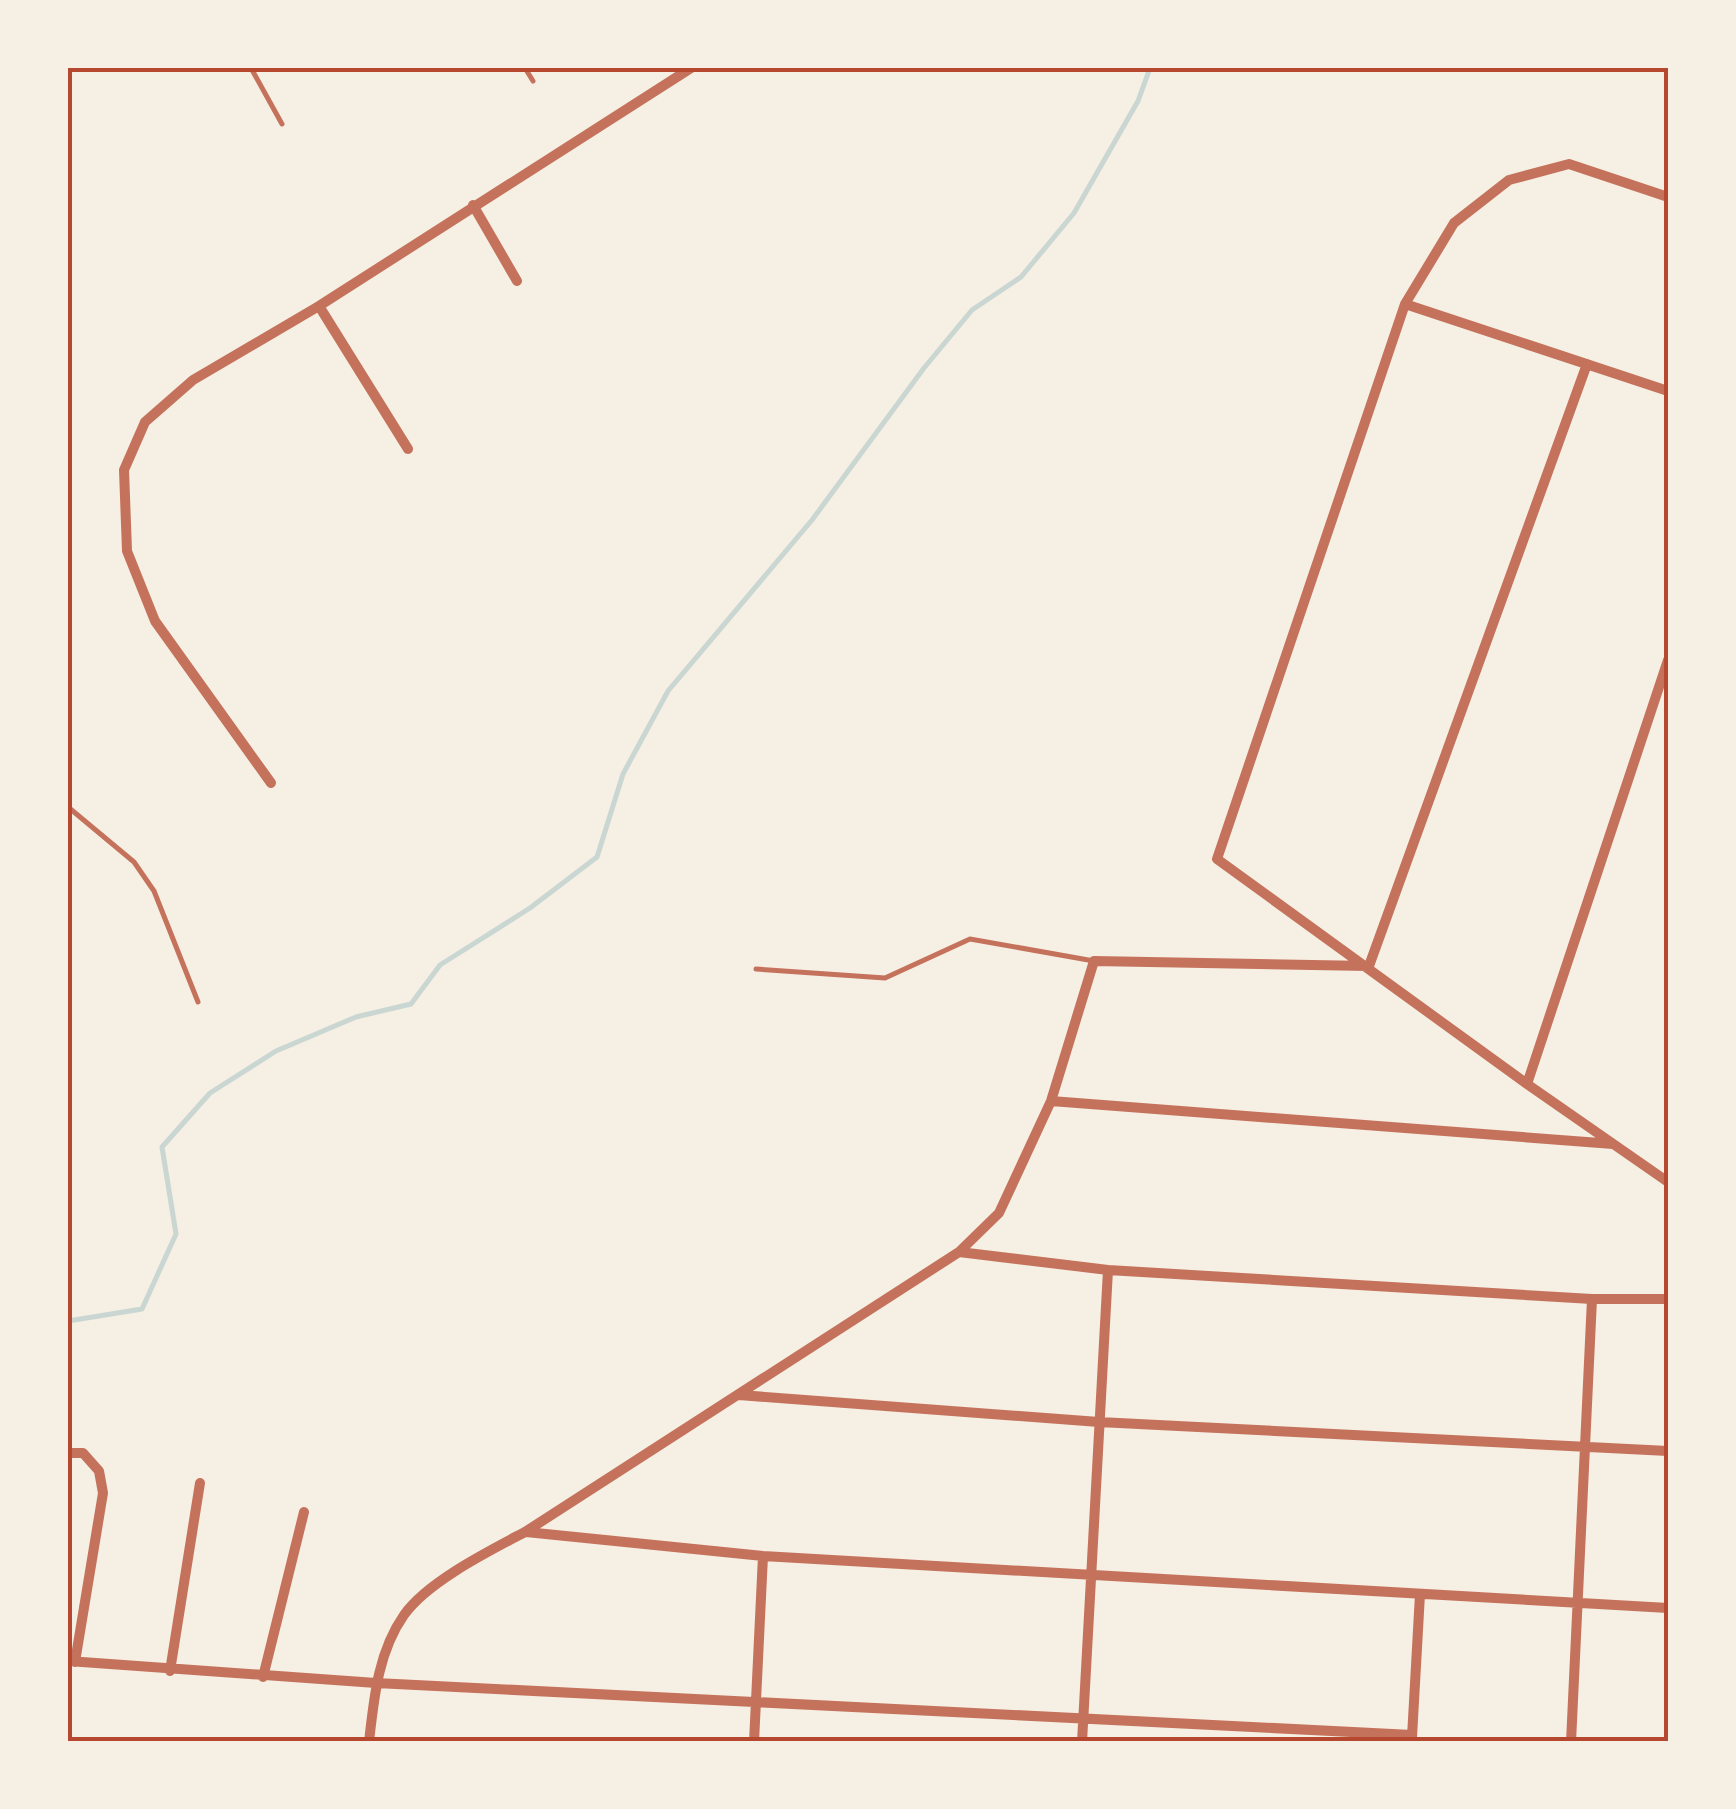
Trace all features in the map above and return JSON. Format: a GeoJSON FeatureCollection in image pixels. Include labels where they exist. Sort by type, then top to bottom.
{"type":"FeatureCollection","features":[{"type":"Feature","properties":{"kind":"street"},"geometry":{"type":"LineString","coordinates":[[271,783],[155,621],[126,552],[124,470],[145,422],[193,380],[319,306],[691,68]]}},
{"type":"Feature","properties":{"kind":"street"},"geometry":{"type":"LineString","coordinates":[[1668,197],[1568,164],[1509,180],[1454,223],[1405,304],[1218,860],[1668,1182]]}},
{"type":"Feature","properties":{"kind":"street"},"geometry":{"type":"LineString","coordinates":[[473,205],[517,281]]}},
{"type":"Feature","properties":{"kind":"street"},"geometry":{"type":"LineString","coordinates":[[1405,304],[1668,391]]}},
{"type":"Feature","properties":{"kind":"street"},"geometry":{"type":"LineString","coordinates":[[319,306],[408,449]]}},
{"type":"Feature","properties":{"kind":"street"},"geometry":{"type":"LineString","coordinates":[[1369,966],[1587,364]]}},
{"type":"Feature","properties":{"kind":"street"},"geometry":{"type":"LineString","coordinates":[[1527,1084],[1668,660]]}},
{"type":"Feature","properties":{"kind":"street"},"geometry":{"type":"LineString","coordinates":[[369,1742],[376,1683],[404,1613],[454,1570],[525,1532],[959,1252],[999,1213],[1051,1101],[1094,961],[1369,966]]}},
{"type":"Feature","properties":{"kind":"street"},"geometry":{"type":"LineString","coordinates":[[1051,1101],[1614,1144]]}},
{"type":"Feature","properties":{"kind":"street"},"geometry":{"type":"LineString","coordinates":[[959,1252],[1108,1270],[1592,1300],[1668,1299]]}},
{"type":"Feature","properties":{"kind":"street"},"geometry":{"type":"LineString","coordinates":[[1082,1742],[1108,1270]]}},
{"type":"Feature","properties":{"kind":"street"},"geometry":{"type":"LineString","coordinates":[[1571,1742],[1592,1300]]}},
{"type":"Feature","properties":{"kind":"street"},"geometry":{"type":"LineString","coordinates":[[738,1395],[1099,1422],[1668,1452]]}},
{"type":"Feature","properties":{"kind":"street"},"geometry":{"type":"LineString","coordinates":[[68,1453],[82,1453],[99,1471],[103,1493],[71,1662],[376,1683],[1412,1738],[1420,1594]]}},
{"type":"Feature","properties":{"kind":"street"},"geometry":{"type":"LineString","coordinates":[[170,1671],[200,1483]]}},
{"type":"Feature","properties":{"kind":"street"},"geometry":{"type":"LineString","coordinates":[[263,1676],[304,1512]]}},
{"type":"Feature","properties":{"kind":"street"},"geometry":{"type":"LineString","coordinates":[[525,1532],[762,1556],[1668,1608]]}},
{"type":"Feature","properties":{"kind":"street"},"geometry":{"type":"LineString","coordinates":[[754,1742],[762,1556]]}},
{"type":"Feature","properties":{"kind":"lane"},"geometry":{"type":"LineString","coordinates":[[251,68],[282,124]]}},
{"type":"Feature","properties":{"kind":"lane"},"geometry":{"type":"LineString","coordinates":[[525,68],[532,81]]}},
{"type":"Feature","properties":{"kind":"lane"},"geometry":{"type":"LineString","coordinates":[[68,807],[134,862],[154,890],[198,1002]]}},
{"type":"Feature","properties":{"kind":"lane"},"geometry":{"type":"LineString","coordinates":[[756,969],[885,978],[970,940],[1094,961]]}},
{"type":"Feature","properties":{"kind":"waterway"},"geometry":{"type":"LineString","coordinates":[[68,1321],[142,1309],[176,1234],[162,1147],[210,1093],[276,1051],[356,1017],[411,1004],[440,965],[530,908],[597,857],[623,774],[668,691],[812,520],[924,368],[972,310],[1021,277],[1074,213],[1138,101],[1150,68]]}}]}
